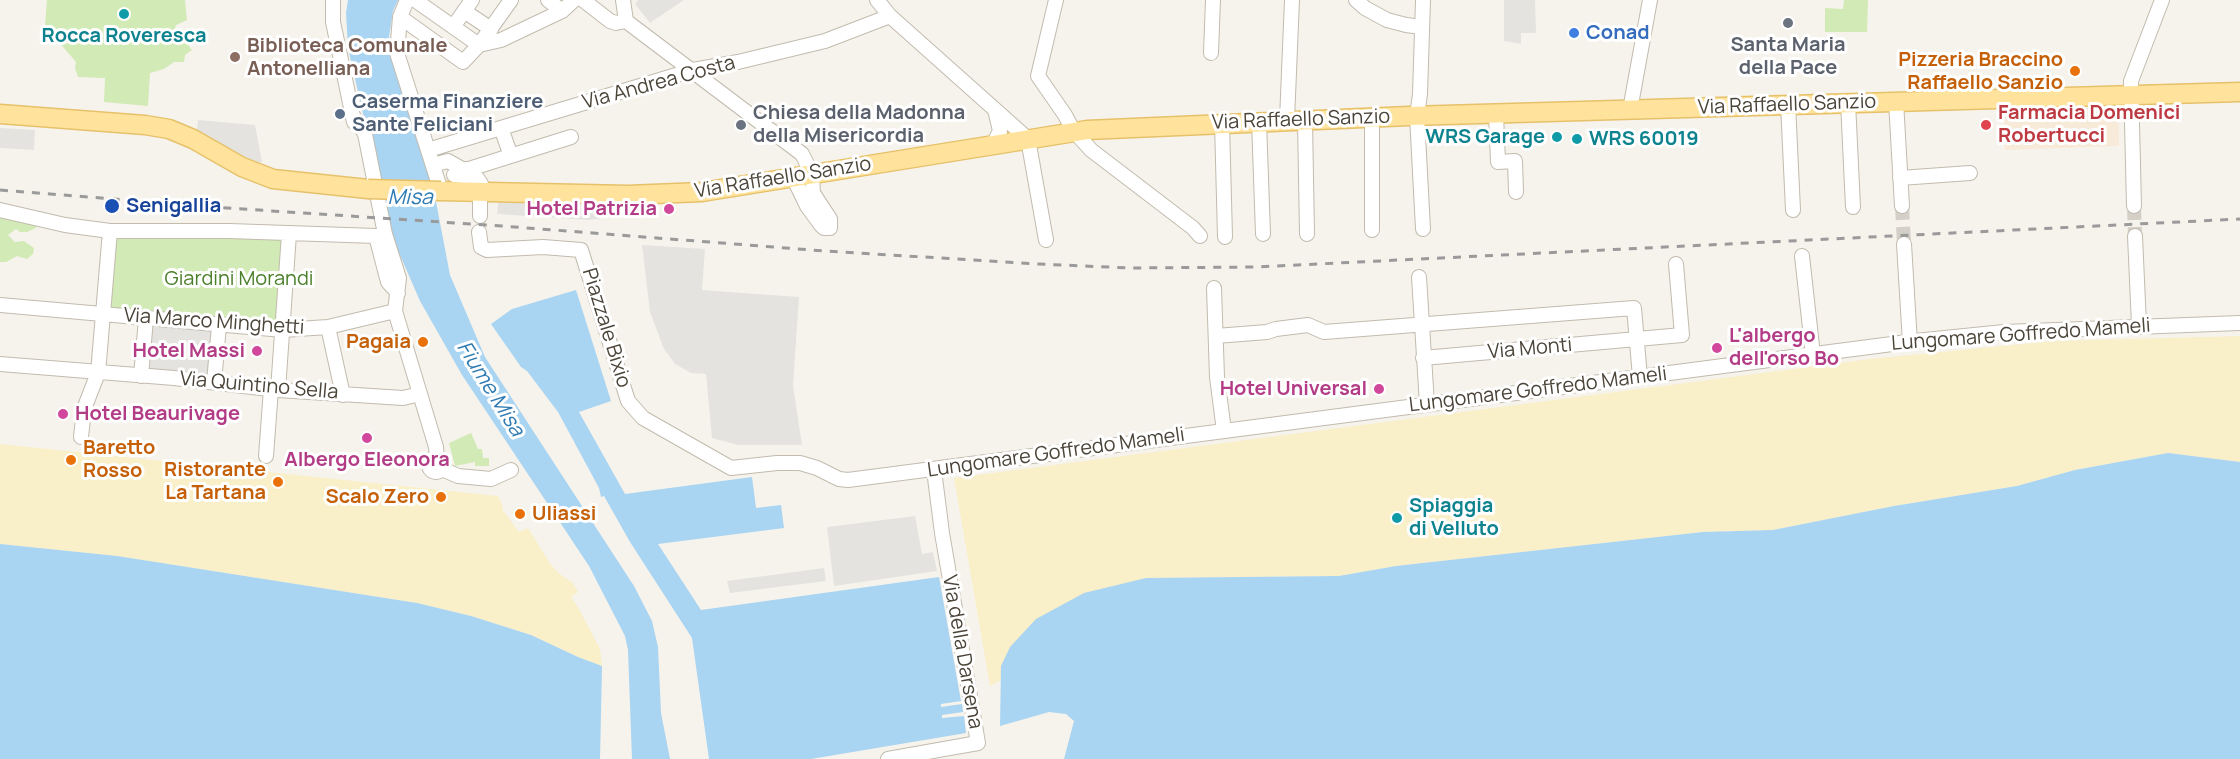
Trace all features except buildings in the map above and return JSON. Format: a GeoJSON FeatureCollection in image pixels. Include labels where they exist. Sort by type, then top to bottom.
{"type":"FeatureCollection","features":[{"type":"Feature","properties":{"kind":"main road","name":"Via Raffaello Sanzio"},"geometry":{"type":"LineString","coordinates":[[0,114],[145,125],[169,129],[193,139],[242,167],[273,179],[368,189],[665,195],[702,192],[1073,130],[1372,117],[2240,92]]}},
{"type":"Feature","properties":{"kind":"street"},"geometry":{"type":"LineString","coordinates":[[333,0],[333,22],[368,189]]}},
{"type":"Feature","properties":{"kind":"street"},"geometry":{"type":"LineString","coordinates":[[407,0],[400,17],[397,53],[433,158],[441,190]]}},
{"type":"Feature","properties":{"kind":"street"},"geometry":{"type":"LineString","coordinates":[[415,0],[479,45],[501,40],[562,11],[574,0]]}},
{"type":"Feature","properties":{"kind":"street"},"geometry":{"type":"LineString","coordinates":[[548,0],[562,11]]}},
{"type":"Feature","properties":{"kind":"street"},"geometry":{"type":"LineString","coordinates":[[583,0],[610,21],[616,23],[626,21]]}},
{"type":"Feature","properties":{"kind":"street"},"geometry":{"type":"LineString","coordinates":[[623,0],[626,21],[802,154],[812,174],[813,193],[831,223],[827,229],[821,225],[807,206],[793,177]]}},
{"type":"Feature","properties":{"kind":"street"},"geometry":{"type":"LineString","coordinates":[[877,0],[890,16],[1028,139],[1046,240]]}},
{"type":"Feature","properties":{"kind":"street"},"geometry":{"type":"LineString","coordinates":[[1056,0],[1038,75],[1073,130],[1091,150],[1193,228],[1200,236]]}},
{"type":"Feature","properties":{"kind":"street"},"geometry":{"type":"LineString","coordinates":[[1211,53],[1213,0]]}},
{"type":"Feature","properties":{"kind":"street"},"geometry":{"type":"LineString","coordinates":[[1287,120],[1292,0]]}},
{"type":"Feature","properties":{"kind":"street"},"geometry":{"type":"LineString","coordinates":[[1356,0],[1365,8],[1388,20],[1406,26],[1422,27]]}},
{"type":"Feature","properties":{"kind":"street"},"geometry":{"type":"LineString","coordinates":[[1423,0],[1418,116],[1423,229]]}},
{"type":"Feature","properties":{"kind":"street"},"geometry":{"type":"LineString","coordinates":[[1630,110],[1650,0]]}},
{"type":"Feature","properties":{"kind":"street"},"geometry":{"type":"LineString","coordinates":[[2134,206],[2131,81],[2163,0]]}},
{"type":"Feature","properties":{"kind":"street"},"geometry":{"type":"LineString","coordinates":[[400,17],[463,62],[491,29],[504,2]]}},
{"type":"Feature","properties":{"kind":"street"},"geometry":{"type":"LineString","coordinates":[[453,27],[468,5],[491,29]]}},
{"type":"Feature","properties":{"kind":"street","name":"Via Andrea Costa"},"geometry":{"type":"LineString","coordinates":[[433,158],[501,128],[693,70],[738,62],[825,41],[890,16]]}},
{"type":"Feature","properties":{"kind":"street"},"geometry":{"type":"LineString","coordinates":[[1896,101],[1902,206]]}},
{"type":"Feature","properties":{"kind":"street"},"geometry":{"type":"LineString","coordinates":[[1848,102],[1854,207]]}},
{"type":"Feature","properties":{"kind":"street"},"geometry":{"type":"LineString","coordinates":[[1788,104],[1793,210]]}},
{"type":"Feature","properties":{"kind":"street"},"geometry":{"type":"LineString","coordinates":[[993,145],[1000,130],[995,110]]}},
{"type":"Feature","properties":{"kind":"street"},"geometry":{"type":"LineString","coordinates":[[352,114],[365,135],[385,234],[399,278],[395,311],[436,447],[439,464],[458,476],[491,479],[511,470]]}},
{"type":"Feature","properties":{"kind":"street"},"geometry":{"type":"LineString","coordinates":[[1496,114],[1498,162],[1515,161],[1516,192]]}},
{"type":"Feature","properties":{"kind":"street"},"geometry":{"type":"LineString","coordinates":[[1372,117],[1372,230]]}},
{"type":"Feature","properties":{"kind":"street"},"geometry":{"type":"LineString","coordinates":[[1305,120],[1307,234]]}},
{"type":"Feature","properties":{"kind":"street"},"geometry":{"type":"LineString","coordinates":[[1259,121],[1263,234]]}},
{"type":"Feature","properties":{"kind":"street"},"geometry":{"type":"LineString","coordinates":[[1222,123],[1225,237]]}},
{"type":"Feature","properties":{"kind":"street"},"geometry":{"type":"LineString","coordinates":[[501,128],[511,156]]}},
{"type":"Feature","properties":{"kind":"street"},"geometry":{"type":"LineString","coordinates":[[433,158],[448,161],[462,169],[469,169],[571,137]]}},
{"type":"Feature","properties":{"kind":"street"},"geometry":{"type":"LineString","coordinates":[[433,158],[451,174],[477,178],[481,184]]}},
{"type":"Feature","properties":{"kind":"street"},"geometry":{"type":"LineString","coordinates":[[1900,178],[1970,173]]}},
{"type":"Feature","properties":{"kind":"street"},"geometry":{"type":"LineString","coordinates":[[480,200],[480,216]]}},
{"type":"Feature","properties":{"kind":"street"},"geometry":{"type":"LineString","coordinates":[[0,210],[66,225],[110,231],[229,231],[376,236],[388,282],[398,293]]}},
{"type":"Feature","properties":{"kind":"street"},"geometry":{"type":"LineString","coordinates":[[81,437],[84,409],[98,373],[110,231]]}},
{"type":"Feature","properties":{"kind":"street","name":"Piazzale Bixio"},"geometry":{"type":"LineString","coordinates":[[479,232],[481,247],[487,250],[543,247],[581,250],[631,405],[643,418],[731,468],[800,463],[818,468],[839,479]]}},
{"type":"Feature","properties":{"kind":"street"},"geometry":{"type":"LineString","coordinates":[[266,456],[283,330],[289,234]]}},
{"type":"Feature","properties":{"kind":"street"},"geometry":{"type":"LineString","coordinates":[[2135,236],[2139,325]]}},
{"type":"Feature","properties":{"kind":"street"},"geometry":{"type":"LineString","coordinates":[[1904,244],[1910,343]]}},
{"type":"Feature","properties":{"kind":"street"},"geometry":{"type":"LineString","coordinates":[[1802,256],[1813,355]]}},
{"type":"Feature","properties":{"kind":"street","name":"Via Monti"},"geometry":{"type":"LineString","coordinates":[[1423,358],[1682,336],[1676,264]]}},
{"type":"Feature","properties":{"kind":"street"},"geometry":{"type":"LineString","coordinates":[[1419,277],[1427,404]]}},
{"type":"Feature","properties":{"kind":"street"},"geometry":{"type":"LineString","coordinates":[[1214,288],[1219,394],[1224,431]]}},
{"type":"Feature","properties":{"kind":"street","name":"Via Marco Minghetti"},"geometry":{"type":"LineString","coordinates":[[0,305],[283,330],[328,327],[395,311]]}},
{"type":"Feature","properties":{"kind":"street"},"geometry":{"type":"LineString","coordinates":[[1216,336],[1267,332],[1276,328],[1308,325],[1324,332],[1634,308],[1640,377]]}},
{"type":"Feature","properties":{"kind":"street"},"geometry":{"type":"LineString","coordinates":[[141,376],[146,319]]}},
{"type":"Feature","properties":{"kind":"street","name":"Lungomare Goffredo Mameli"},"geometry":{"type":"LineString","coordinates":[[839,479],[848,480],[934,470],[1427,404],[2004,332],[2139,325],[2240,323]]}},
{"type":"Feature","properties":{"kind":"street"},"geometry":{"type":"LineString","coordinates":[[214,382],[219,326]]}},
{"type":"Feature","properties":{"kind":"street"},"geometry":{"type":"LineString","coordinates":[[328,327],[344,395]]}},
{"type":"Feature","properties":{"kind":"street","name":"Via Quintino Sella"},"geometry":{"type":"LineString","coordinates":[[0,364],[344,395],[403,398],[420,394]]}},
{"type":"Feature","properties":{"kind":"street","name":"Via della Darsena"},"geometry":{"type":"LineString","coordinates":[[888,759],[978,743],[942,533],[934,470]]}},
{"type":"Feature","properties":{"kind":"shaded area"},"geometry":{"type":"Polygon","coordinates":[[[638,0],[684,0],[650,23],[635,4],[638,0]]]}},
{"type":"Feature","properties":{"kind":"shaded area"},"geometry":{"type":"Polygon","coordinates":[[[1504,0],[1535,0],[1536,33],[1521,33],[1521,44],[1504,41],[1504,0]]]}},
{"type":"Feature","properties":{"kind":"shaded area"},"geometry":{"type":"Polygon","coordinates":[[[2118,103],[2119,146],[2005,150],[2004,107],[2118,103]]]}},
{"type":"Feature","properties":{"kind":"shaded area"},"geometry":{"type":"Polygon","coordinates":[[[198,120],[255,125],[262,162],[253,163],[197,132],[198,120]]]}},
{"type":"Feature","properties":{"kind":"shaded area"},"geometry":{"type":"Polygon","coordinates":[[[0,128],[35,130],[34,150],[0,148],[0,128]]]}},
{"type":"Feature","properties":{"kind":"shaded area"},"geometry":{"type":"Polygon","coordinates":[[[499,196],[617,198],[615,216],[589,220],[497,214],[499,196]]]}},
{"type":"Feature","properties":{"kind":"shaded area"},"geometry":{"type":"Polygon","coordinates":[[[642,245],[705,249],[702,290],[799,297],[793,386],[802,445],[738,445],[712,438],[706,374],[691,373],[675,364],[664,349],[650,312],[642,245]]]}},
{"type":"Feature","properties":{"kind":"shaded area"},"geometry":{"type":"Polygon","coordinates":[[[146,319],[214,324],[208,381],[141,376],[146,319]]]}},
{"type":"Feature","properties":{"kind":"shaded area"},"geometry":{"type":"Polygon","coordinates":[[[915,516],[922,554],[933,552],[937,571],[834,586],[827,527],[915,516]]]}},
{"type":"Feature","properties":{"kind":"shaded area"},"geometry":{"type":"Polygon","coordinates":[[[824,568],[826,581],[730,593],[727,581],[824,568]]]}},
{"type":"Feature","properties":{"kind":"green space"},"geometry":{"type":"Polygon","coordinates":[[[47,0],[185,0],[187,20],[175,27],[192,50],[185,55],[184,62],[174,62],[164,69],[150,73],[148,106],[104,102],[105,78],[78,77],[76,62],[45,26],[47,0]]]}},
{"type":"Feature","properties":{"kind":"green space"},"geometry":{"type":"Polygon","coordinates":[[[1844,0],[1868,0],[1867,32],[1825,32],[1825,8],[1843,9],[1844,0]]]}},
{"type":"Feature","properties":{"kind":"green space"},"geometry":{"type":"Polygon","coordinates":[[[0,212],[35,224],[36,228],[27,232],[20,232],[16,229],[8,235],[15,242],[24,241],[34,248],[33,254],[27,259],[17,256],[6,262],[0,262],[0,212]]]}},
{"type":"Feature","properties":{"kind":"green space","name":"Giardini Morandi"},"geometry":{"type":"Polygon","coordinates":[[[118,235],[286,236],[280,326],[106,310],[118,235]]]}},
{"type":"Feature","properties":{"kind":"green space"},"geometry":{"type":"Polygon","coordinates":[[[471,433],[478,449],[482,449],[483,458],[489,458],[489,466],[475,466],[475,462],[455,466],[449,443],[471,433]]]}},
{"type":"Feature","properties":{"kind":"sand","name":"Spiaggia di Velluto"},"geometry":{"type":"Polygon","coordinates":[[[2240,336],[2240,462],[2168,453],[2075,470],[2017,486],[1894,506],[1773,530],[1703,532],[1396,566],[1339,576],[1146,578],[1001,666],[1001,680],[990,686],[954,478],[1870,359],[2053,341],[2240,336]]]}},
{"type":"Feature","properties":{"kind":"sand"},"geometry":{"type":"Polygon","coordinates":[[[0,444],[498,496],[502,509],[519,532],[528,528],[551,565],[573,583],[578,592],[571,597],[600,649],[602,666],[531,635],[471,616],[417,603],[117,556],[0,544],[0,444]]]}},
{"type":"Feature","properties":{"kind":"water","name":"Misa"},"geometry":{"type":"Polygon","coordinates":[[[348,0],[398,0],[393,11],[389,37],[393,65],[432,181],[450,275],[485,357],[634,586],[652,621],[658,647],[661,713],[670,759],[632,759],[628,650],[625,636],[589,566],[462,375],[420,301],[390,232],[348,48],[346,13],[348,0]]]}},
{"type":"Feature","properties":{"kind":"water"},"geometry":{"type":"Polygon","coordinates":[[[576,290],[611,401],[579,412],[625,494],[752,477],[756,508],[781,505],[784,528],[658,544],[701,610],[939,577],[961,701],[941,704],[941,707],[962,704],[963,712],[942,715],[942,718],[964,716],[966,733],[811,759],[709,759],[692,638],[630,542],[604,496],[601,497],[599,488],[558,412],[527,371],[521,367],[491,324],[512,309],[576,290]]]}},
{"type":"Feature","properties":{"kind":"water"},"geometry":{"type":"Polygon","coordinates":[[[2168,453],[2240,462],[2240,759],[1064,759],[1074,721],[1066,714],[1049,712],[1000,726],[1001,666],[1010,647],[1036,619],[1084,593],[1146,578],[1339,576],[1396,566],[1703,532],[1773,530],[1894,506],[2017,486],[2075,470],[2168,453]]]}},
{"type":"Feature","properties":{"kind":"water"},"geometry":{"type":"Polygon","coordinates":[[[0,544],[117,556],[417,603],[471,616],[531,635],[602,666],[600,759],[0,759],[0,544]]]}},
{"type":"Feature","properties":{"kind":"tunnel"},"geometry":{"type":"LineString","coordinates":[[1902,206],[1904,244]]}},
{"type":"Feature","properties":{"kind":"tunnel"},"geometry":{"type":"LineString","coordinates":[[2134,206],[2135,236]]}},
{"type":"Feature","properties":{"kind":"railway"},"geometry":{"type":"LineString","coordinates":[[0,190],[825,251],[1130,268],[1256,267],[2240,219]]}},
{"type":"Feature","properties":{"kind":"place","name":"Rocca Roveresca"},"geometry":{"type":"Point","coordinates":[124,14]}},
{"type":"Feature","properties":{"kind":"place","name":"Santa Maria della Pace"},"geometry":{"type":"Point","coordinates":[1788,23]}},
{"type":"Feature","properties":{"kind":"place","name":"Conad"},"geometry":{"type":"Point","coordinates":[1574,33]}},
{"type":"Feature","properties":{"kind":"place","name":"Biblioteca Comunale Antonelliana"},"geometry":{"type":"Point","coordinates":[235,57]}},
{"type":"Feature","properties":{"kind":"place","name":"Pizzeria Braccino Raffaello Sanzio"},"geometry":{"type":"Point","coordinates":[2075,71]}},
{"type":"Feature","properties":{"kind":"place","name":"Caserma Finanziere Sante Feliciani"},"geometry":{"type":"Point","coordinates":[340,114]}},
{"type":"Feature","properties":{"kind":"place","name":"Chiesa della Madonna della Misericordia"},"geometry":{"type":"Point","coordinates":[741,125]}},
{"type":"Feature","properties":{"kind":"place","name":"Farmacia Domenici Robertucci"},"geometry":{"type":"Point","coordinates":[1986,125]}},
{"type":"Feature","properties":{"kind":"place","name":"WRS Garage"},"geometry":{"type":"Point","coordinates":[1557,137]}},
{"type":"Feature","properties":{"kind":"place","name":"WRS 60019"},"geometry":{"type":"Point","coordinates":[1577,139]}},
{"type":"Feature","properties":{"kind":"place","name":"Senigallia"},"geometry":{"type":"Point","coordinates":[112,206]}},
{"type":"Feature","properties":{"kind":"place","name":"Hotel Patrizia"},"geometry":{"type":"Point","coordinates":[669,209]}},
{"type":"Feature","properties":{"kind":"place","name":"Pagaia"},"geometry":{"type":"Point","coordinates":[423,342]}},
{"type":"Feature","properties":{"kind":"place","name":"L'albergo dell'orso Bo"},"geometry":{"type":"Point","coordinates":[1717,348]}},
{"type":"Feature","properties":{"kind":"place","name":"Hotel Massi"},"geometry":{"type":"Point","coordinates":[257,351]}},
{"type":"Feature","properties":{"kind":"place","name":"Hotel Universal"},"geometry":{"type":"Point","coordinates":[1379,389]}},
{"type":"Feature","properties":{"kind":"place","name":"Hotel Beaurivage"},"geometry":{"type":"Point","coordinates":[63,414]}},
{"type":"Feature","properties":{"kind":"place","name":"Albergo Eleonora"},"geometry":{"type":"Point","coordinates":[367,438]}},
{"type":"Feature","properties":{"kind":"place","name":"Baretto Rosso"},"geometry":{"type":"Point","coordinates":[71,460]}},
{"type":"Feature","properties":{"kind":"place","name":"Ristorante La Tartana"},"geometry":{"type":"Point","coordinates":[278,482]}},
{"type":"Feature","properties":{"kind":"place","name":"Scalo Zero"},"geometry":{"type":"Point","coordinates":[441,497]}},
{"type":"Feature","properties":{"kind":"place","name":"Uliassi"},"geometry":{"type":"Point","coordinates":[520,514]}},
{"type":"Feature","properties":{"kind":"place","name":"Spiaggia di Velluto"},"geometry":{"type":"Point","coordinates":[1397,518]}},
{"type":"Feature","properties":{"kind":"water label","name":"Fiume Misa"},"geometry":{"type":"Point","coordinates":[490,389]}}]}
